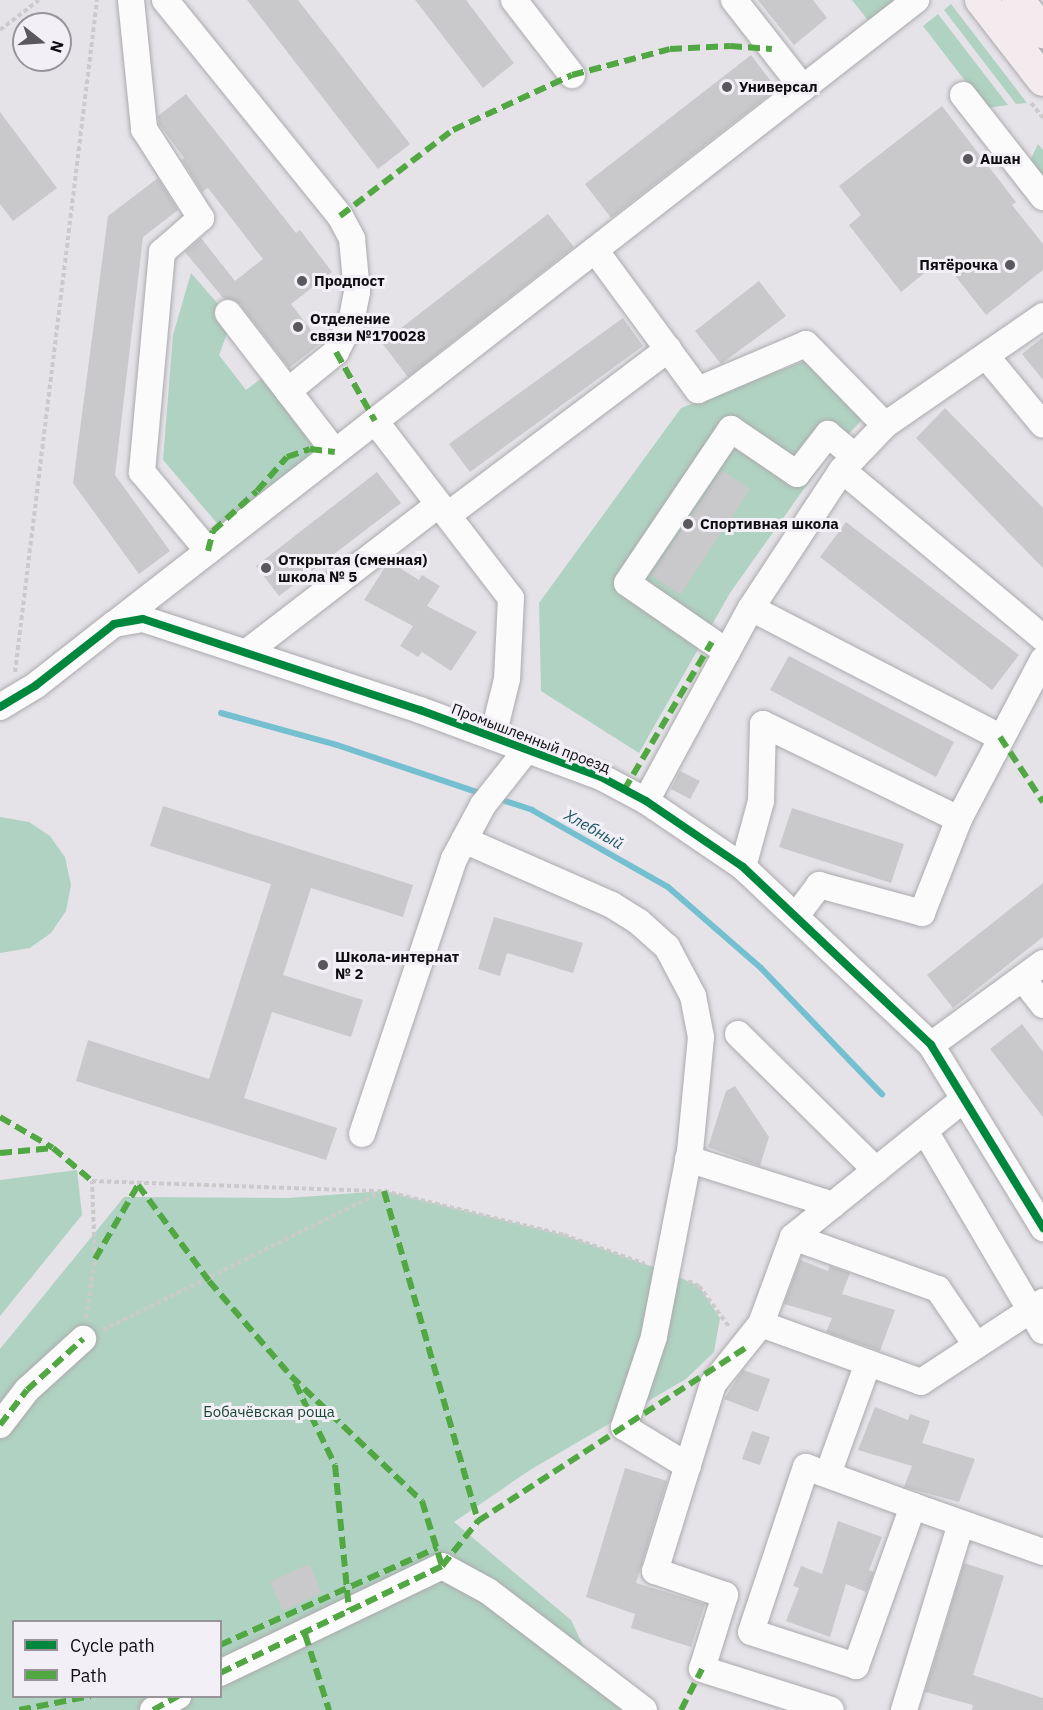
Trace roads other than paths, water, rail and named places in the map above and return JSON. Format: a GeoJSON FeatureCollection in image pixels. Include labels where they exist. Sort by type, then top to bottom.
{"type":"FeatureCollection","features":[{"type":"Feature","properties":{"kind":"main road"},"geometry":{"type":"LineString","coordinates":[[981,0],[1043,80]]}},
{"type":"Feature","properties":{"kind":"main road"},"geometry":{"type":"LineString","coordinates":[[1018,0],[1043,32]]}},
{"type":"Feature","properties":{"kind":"street"},"geometry":{"type":"LineString","coordinates":[[131,0],[144,129],[201,218],[162,252],[142,472],[208,551]]}},
{"type":"Feature","properties":{"kind":"street"},"geometry":{"type":"LineString","coordinates":[[165,0],[340,216],[352,239],[357,292],[351,322],[336,352],[288,391]]}},
{"type":"Feature","properties":{"kind":"street"},"geometry":{"type":"LineString","coordinates":[[514,0],[572,75]]}},
{"type":"Feature","properties":{"kind":"street"},"geometry":{"type":"LineString","coordinates":[[734,0],[802,88]]}},
{"type":"Feature","properties":{"kind":"street"},"geometry":{"type":"LineString","coordinates":[[114,624],[916,0]]}},
{"type":"Feature","properties":{"kind":"street"},"geometry":{"type":"LineString","coordinates":[[963,95],[1043,197]]}},
{"type":"Feature","properties":{"kind":"street"},"geometry":{"type":"LineString","coordinates":[[595,250],[698,390],[806,344],[885,425]]}},
{"type":"Feature","properties":{"kind":"street"},"geometry":{"type":"LineString","coordinates":[[228,313],[335,452]]}},
{"type":"Feature","properties":{"kind":"street"},"geometry":{"type":"LineString","coordinates":[[646,801],[751,608],[848,464],[885,425],[1043,316]]}},
{"type":"Feature","properties":{"kind":"street"},"geometry":{"type":"LineString","coordinates":[[247,652],[668,349]]}},
{"type":"Feature","properties":{"kind":"street"},"geometry":{"type":"LineString","coordinates":[[986,356],[1043,425]]}},
{"type":"Feature","properties":{"kind":"street"},"geometry":{"type":"LineString","coordinates":[[375,421],[511,598],[507,680],[493,736]]}},
{"type":"Feature","properties":{"kind":"street"},"geometry":{"type":"LineString","coordinates":[[727,652],[627,582],[731,429],[797,474],[828,434],[848,464],[1043,638]]}},
{"type":"Feature","properties":{"kind":"street"},"geometry":{"type":"LineString","coordinates":[[751,608],[1000,737]]}},
{"type":"Feature","properties":{"kind":"street","name":"Промышленный проезд"},"geometry":{"type":"LineString","coordinates":[[6,704],[114,624],[143,618],[528,748],[601,777],[646,801],[743,867],[931,1045],[1043,1228]]}},
{"type":"Feature","properties":{"kind":"street"},"geometry":{"type":"LineString","coordinates":[[796,916],[819,885],[922,914],[959,819],[1000,737],[1043,660]]}},
{"type":"Feature","properties":{"kind":"street"},"geometry":{"type":"LineString","coordinates":[[743,867],[761,801],[763,724],[959,819]]}},
{"type":"Feature","properties":{"kind":"street"},"geometry":{"type":"LineString","coordinates":[[362,1134],[454,859],[483,805],[510,774],[528,748]]}},
{"type":"Feature","properties":{"kind":"street"},"geometry":{"type":"LineString","coordinates":[[464,840],[612,905],[639,922],[667,948],[693,996],[701,1037],[688,1159],[654,1337],[624,1427],[688,1466]]}},
{"type":"Feature","properties":{"kind":"street"},"geometry":{"type":"LineString","coordinates":[[931,1045],[1043,963]]}},
{"type":"Feature","properties":{"kind":"street"},"geometry":{"type":"LineString","coordinates":[[1023,979],[1043,1005]]}},
{"type":"Feature","properties":{"kind":"street"},"geometry":{"type":"LineString","coordinates":[[738,1034],[876,1170]]}},
{"type":"Feature","properties":{"kind":"street"},"geometry":{"type":"LineString","coordinates":[[831,1710],[702,1669],[725,1595],[656,1571],[713,1384],[745,1348],[761,1324],[793,1237],[964,1099]]}},
{"type":"Feature","properties":{"kind":"street"},"geometry":{"type":"LineString","coordinates":[[761,1324],[921,1382],[976,1345],[1039,1315],[925,1131]]}},
{"type":"Feature","properties":{"kind":"street"},"geometry":{"type":"LineString","coordinates":[[688,1159],[833,1205]]}},
{"type":"Feature","properties":{"kind":"street"},"geometry":{"type":"LineString","coordinates":[[793,1237],[938,1289],[976,1345]]}},
{"type":"Feature","properties":{"kind":"street"},"geometry":{"type":"LineString","coordinates":[[0,1425],[27,1390],[83,1340]]}},
{"type":"Feature","properties":{"kind":"street"},"geometry":{"type":"LineString","coordinates":[[828,1474],[868,1363]]}},
{"type":"Feature","properties":{"kind":"street"},"geometry":{"type":"LineString","coordinates":[[913,1506],[855,1666],[751,1632],[806,1467],[1043,1552]]}},
{"type":"Feature","properties":{"kind":"street"},"geometry":{"type":"LineString","coordinates":[[904,1710],[961,1523]]}},
{"type":"Feature","properties":{"kind":"street"},"geometry":{"type":"LineString","coordinates":[[222,1672],[442,1566],[488,1591],[644,1710]]}},
{"type":"Feature","properties":{"kind":"street"},"geometry":{"type":"LineString","coordinates":[[153,1710],[174,1698]]}},
{"type":"Feature","properties":{"kind":"waterway","name":"Хлебный"},"geometry":{"type":"LineString","coordinates":[[221,713],[337,745],[483,794]]}},
{"type":"Feature","properties":{"kind":"waterway","name":"Хлебный"},"geometry":{"type":"LineString","coordinates":[[496,798],[532,810],[668,887],[761,968],[882,1094]]}},
{"type":"Feature","properties":{"kind":"place","name":"Универсал"},"geometry":{"type":"Point","coordinates":[727,87]}},
{"type":"Feature","properties":{"kind":"place","name":"Ашан"},"geometry":{"type":"Point","coordinates":[968,159]}},
{"type":"Feature","properties":{"kind":"place","name":"Пятёрочка"},"geometry":{"type":"Point","coordinates":[1010,265]}},
{"type":"Feature","properties":{"kind":"place","name":"Продпост"},"geometry":{"type":"Point","coordinates":[302,281]}},
{"type":"Feature","properties":{"kind":"place","name":"Отделение связи №170028"},"geometry":{"type":"Point","coordinates":[298,327]}},
{"type":"Feature","properties":{"kind":"place","name":"Спортивная школа"},"geometry":{"type":"Point","coordinates":[688,524]}},
{"type":"Feature","properties":{"kind":"place","name":"Открытая (сменная) школа № 5"},"geometry":{"type":"Point","coordinates":[266,568]}},
{"type":"Feature","properties":{"kind":"place","name":"Школа-интернат № 2"},"geometry":{"type":"Point","coordinates":[323,965]}},
{"type":"Feature","properties":{"kind":"park label","name":"Бобачёвская роща"},"geometry":{"type":"Point","coordinates":[269,1412]}}]}
